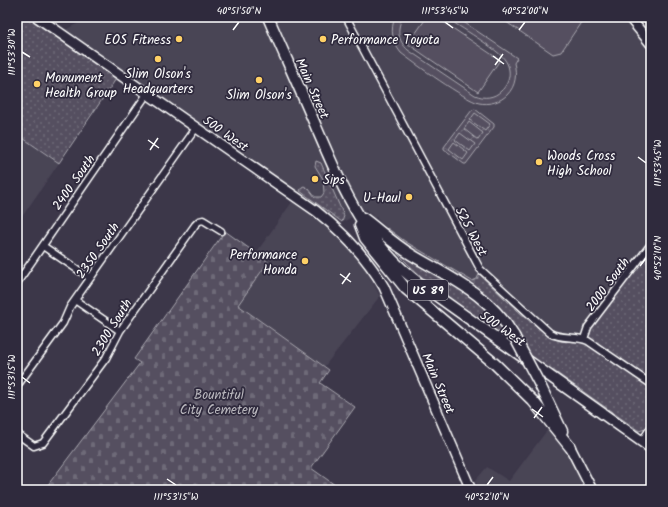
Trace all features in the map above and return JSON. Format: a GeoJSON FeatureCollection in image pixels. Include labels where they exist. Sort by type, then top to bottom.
{"type":"FeatureCollection","features":[{"type":"Feature","properties":{"kind":"main road","name":"Main Street"},"geometry":{"type":"LineString","coordinates":[[268,17],[338,177],[356,213]]}},
{"type":"Feature","properties":{"kind":"main road"},"geometry":{"type":"LineString","coordinates":[[356,213],[411,254],[481,297],[496,311],[514,336],[570,447]]}},
{"type":"Feature","properties":{"kind":"main road"},"geometry":{"type":"LineString","coordinates":[[356,213],[364,238],[406,289],[495,364],[533,401],[570,447]]}},
{"type":"Feature","properties":{"kind":"main road","name":"500 West"},"geometry":{"type":"LineString","coordinates":[[356,213],[381,248],[410,277],[647,445]]}},
{"type":"Feature","properties":{"kind":"street","name":"500 West"},"geometry":{"type":"LineString","coordinates":[[37,17],[336,227],[358,249],[384,287]]}},
{"type":"Feature","properties":{"kind":"street","name":"525 West"},"geometry":{"type":"LineString","coordinates":[[346,17],[482,272],[550,333],[562,338],[584,339],[592,342],[651,384]]}},
{"type":"Feature","properties":{"kind":"street"},"geometry":{"type":"LineString","coordinates":[[629,17],[651,44]]}},
{"type":"Feature","properties":{"kind":"street","name":"2400 South"},"geometry":{"type":"LineString","coordinates":[[17,283],[147,94]]}},
{"type":"Feature","properties":{"kind":"street","name":"2350 South"},"geometry":{"type":"LineString","coordinates":[[17,386],[62,323],[90,278],[196,128]]}},
{"type":"Feature","properties":{"kind":"street","name":"2300 South"},"geometry":{"type":"LineString","coordinates":[[17,434],[31,444],[39,446],[45,442],[106,358],[120,331],[195,225],[201,220],[221,231]]}},
{"type":"Feature","properties":{"kind":"street","name":"2000 South"},"geometry":{"type":"LineString","coordinates":[[584,339],[588,327],[651,244]]}},
{"type":"Feature","properties":{"kind":"street"},"geometry":{"type":"LineString","coordinates":[[43,246],[90,278]]}},
{"type":"Feature","properties":{"kind":"street","name":"Main Street"},"geometry":{"type":"LineString","coordinates":[[384,287],[471,490]]}},
{"type":"Feature","properties":{"kind":"street"},"geometry":{"type":"LineString","coordinates":[[75,300],[120,331]]}},
{"type":"Feature","properties":{"kind":"street"},"geometry":{"type":"LineString","coordinates":[[647,445],[651,430]]}},
{"type":"Feature","properties":{"kind":"street"},"geometry":{"type":"LineString","coordinates":[[570,447],[592,490]]}},
{"type":"Feature","properties":{"kind":"shaded area"},"geometry":{"type":"Polygon","coordinates":[[[90,17],[623,17],[651,51],[651,237],[584,326],[581,334],[558,332],[552,329],[485,268],[367,48],[361,55],[479,274],[477,279],[472,281],[406,242],[387,228],[376,217],[374,218],[367,209],[341,223],[299,192],[65,30],[90,17]]]}},
{"type":"Feature","properties":{"kind":"shaded area"},"geometry":{"type":"Polygon","coordinates":[[[17,134],[59,163],[17,224],[17,134]]]}},
{"type":"Feature","properties":{"kind":"shaded area"},"geometry":{"type":"Polygon","coordinates":[[[292,202],[326,226],[346,244],[366,270],[380,296],[324,367],[237,305],[268,262],[256,253],[292,202]]]}},
{"type":"Feature","properties":{"kind":"shaded area"},"geometry":{"type":"Polygon","coordinates":[[[548,429],[574,463],[587,490],[479,490],[475,481],[487,467],[509,481],[548,429]]]}},
{"type":"Feature","properties":{"kind":"green space"},"geometry":{"type":"Polygon","coordinates":[[[17,17],[27,17],[116,79],[59,163],[17,134],[17,17]]]}},
{"type":"Feature","properties":{"kind":"green space"},"geometry":{"type":"Polygon","coordinates":[[[395,17],[403,17],[399,26],[399,35],[402,43],[408,50],[475,95],[485,97],[495,95],[504,88],[508,80],[509,68],[505,60],[501,55],[445,17],[456,17],[517,58],[514,63],[515,80],[512,88],[507,95],[498,101],[483,104],[463,95],[401,53],[396,45],[392,31],[395,17]]]}},
{"type":"Feature","properties":{"kind":"green space"},"geometry":{"type":"Polygon","coordinates":[[[427,17],[436,17],[500,60],[478,92],[408,44],[427,17]]]}},
{"type":"Feature","properties":{"kind":"green space"},"geometry":{"type":"Polygon","coordinates":[[[499,17],[589,17],[587,20],[584,18],[561,52],[553,54],[499,17]]]}},
{"type":"Feature","properties":{"kind":"green space"},"geometry":{"type":"Polygon","coordinates":[[[634,17],[647,17],[651,22],[651,39],[634,17]]]}},
{"type":"Feature","properties":{"kind":"green space"},"geometry":{"type":"Polygon","coordinates":[[[475,109],[494,124],[494,127],[466,164],[464,164],[444,149],[444,147],[472,110],[475,109]]]}},
{"type":"Feature","properties":{"kind":"green space"},"geometry":{"type":"Polygon","coordinates":[[[475,113],[490,124],[485,131],[470,120],[475,113]]]}},
{"type":"Feature","properties":{"kind":"green space"},"geometry":{"type":"Polygon","coordinates":[[[469,122],[483,133],[478,140],[464,129],[469,122]]]}},
{"type":"Feature","properties":{"kind":"green space"},"geometry":{"type":"Polygon","coordinates":[[[460,133],[475,144],[470,151],[455,140],[460,133]]]}},
{"type":"Feature","properties":{"kind":"green space"},"geometry":{"type":"Polygon","coordinates":[[[454,142],[468,153],[463,160],[449,149],[454,142]]]}},
{"type":"Feature","properties":{"kind":"green space"},"geometry":{"type":"Polygon","coordinates":[[[316,161],[321,163],[344,216],[342,222],[300,191],[304,186],[309,189],[315,197],[321,197],[324,193],[323,179],[315,166],[316,161]]]}},
{"type":"Feature","properties":{"kind":"green space"},"geometry":{"type":"Polygon","coordinates":[[[387,228],[406,242],[472,281],[477,279],[479,274],[530,322],[560,341],[575,340],[588,332],[651,248],[651,420],[645,429],[639,431],[554,371],[545,368],[537,362],[523,345],[506,317],[495,304],[476,290],[401,242],[385,230],[387,228]]]}},
{"type":"Feature","properties":{"kind":"green space","name":"Bountiful City Cemetery"},"geometry":{"type":"Polygon","coordinates":[[[225,231],[268,262],[238,305],[329,370],[320,383],[355,407],[311,468],[342,490],[44,490],[140,363],[134,359],[225,231]]]}},
{"type":"Feature","properties":{"kind":"green space"},"geometry":{"type":"Polygon","coordinates":[[[399,251],[465,290],[490,308],[512,340],[510,343],[423,278],[397,253],[399,251]]]}},
{"type":"Feature","properties":{"kind":"place","name":"EOS Fitness"},"geometry":{"type":"Point","coordinates":[179,39]}},
{"type":"Feature","properties":{"kind":"place","name":"Performance Toyota"},"geometry":{"type":"Point","coordinates":[323,39]}},
{"type":"Feature","properties":{"kind":"place","name":"Slim Olson's Headquarters"},"geometry":{"type":"Point","coordinates":[158,59]}},
{"type":"Feature","properties":{"kind":"place","name":"Slim Olson's"},"geometry":{"type":"Point","coordinates":[259,80]}},
{"type":"Feature","properties":{"kind":"place","name":"Monument Health Group"},"geometry":{"type":"Point","coordinates":[37,84]}},
{"type":"Feature","properties":{"kind":"place","name":"Woods Cross High School"},"geometry":{"type":"Point","coordinates":[539,162]}},
{"type":"Feature","properties":{"kind":"place","name":"Sips"},"geometry":{"type":"Point","coordinates":[315,179]}},
{"type":"Feature","properties":{"kind":"place","name":"U-Haul"},"geometry":{"type":"Point","coordinates":[409,197]}},
{"type":"Feature","properties":{"kind":"place","name":"Performance Honda"},"geometry":{"type":"Point","coordinates":[305,261]}}]}
